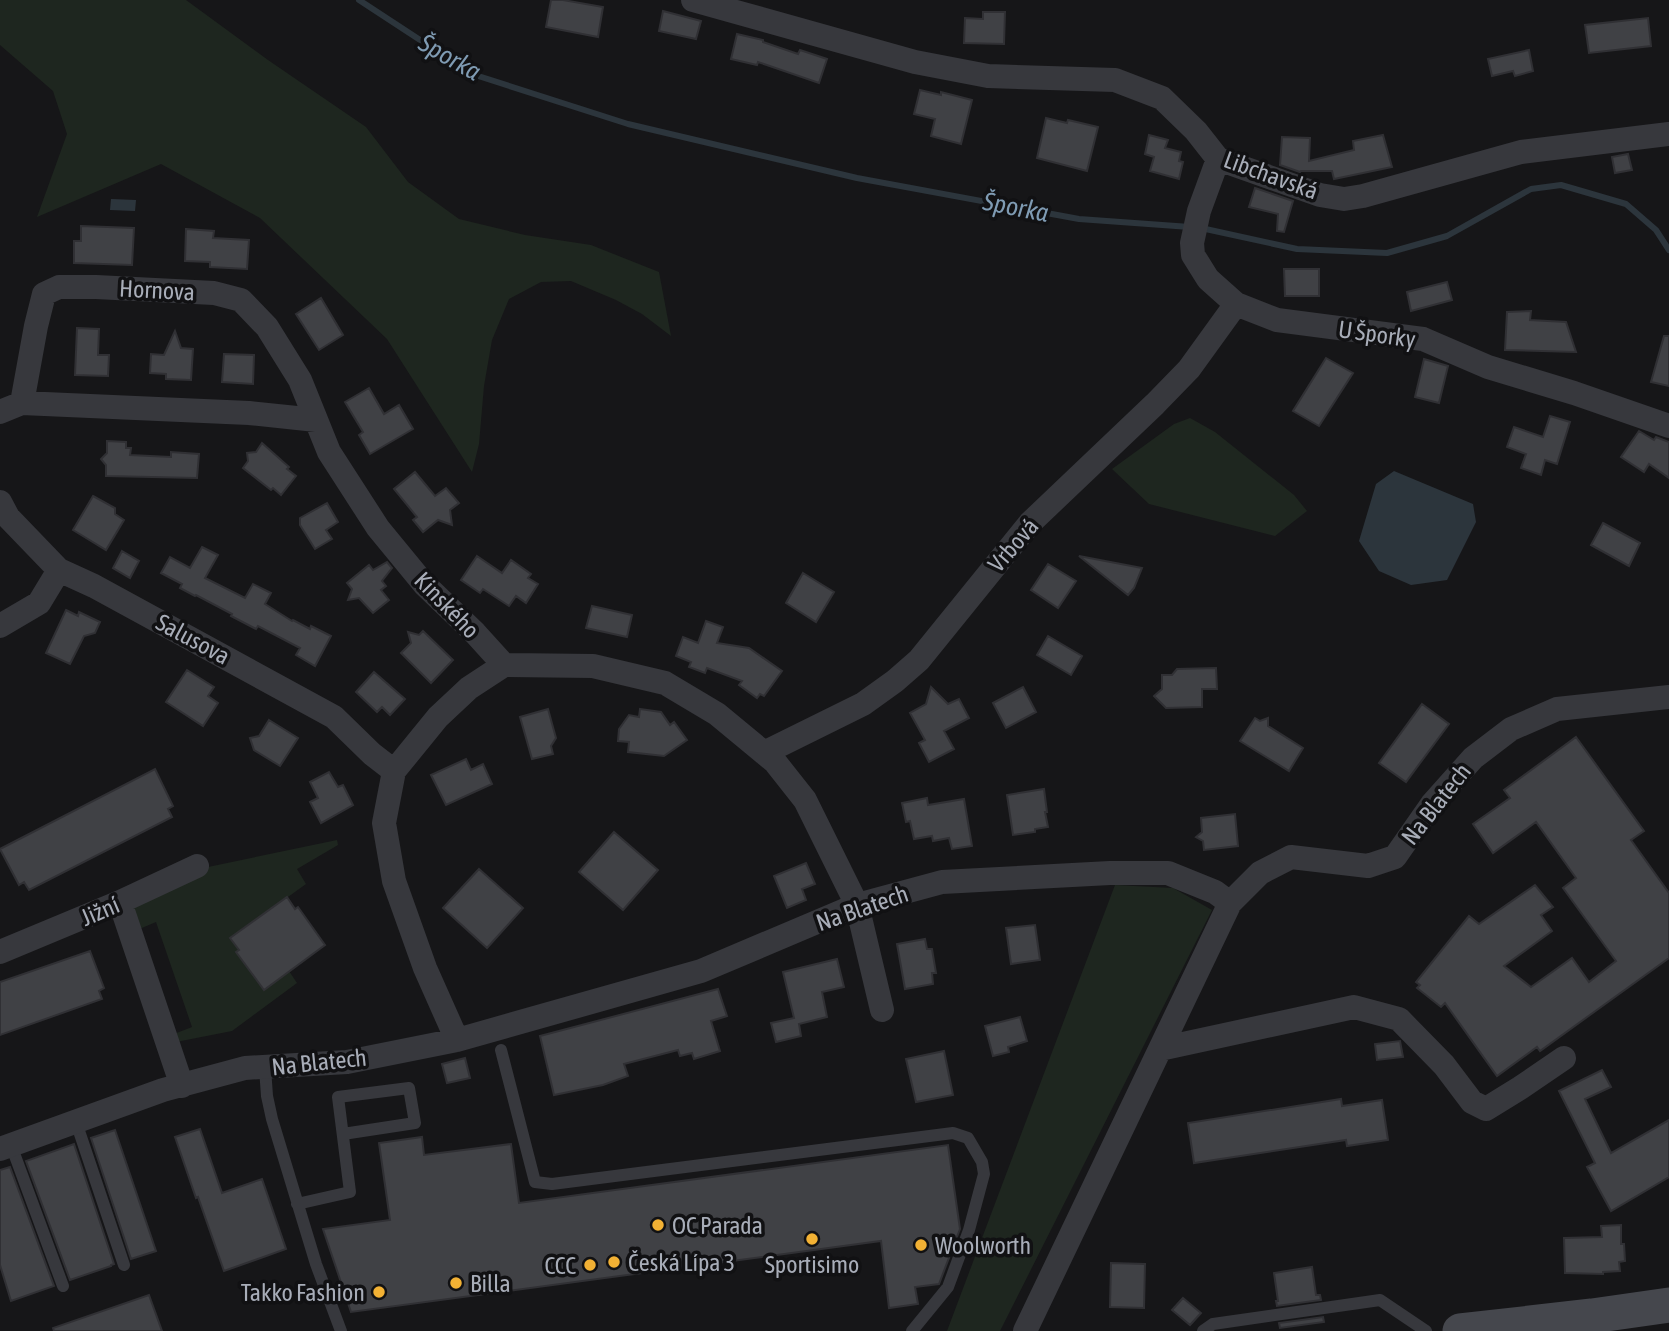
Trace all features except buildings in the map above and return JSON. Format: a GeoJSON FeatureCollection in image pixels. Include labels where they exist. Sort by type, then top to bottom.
{"type":"FeatureCollection","features":[{"type":"Feature","properties":{"kind":"main road"},"geometry":{"type":"LineString","coordinates":[[1460,1331],[1588,1323],[1669,1305]]}},
{"type":"Feature","properties":{"kind":"street","name":"Libchavská"},"geometry":{"type":"LineString","coordinates":[[693,0],[915,62],[988,76],[1115,80],[1162,98],[1196,131],[1218,159],[1320,195],[1344,199],[1521,152],[1669,134]]}},
{"type":"Feature","properties":{"kind":"street","name":"U Šporky"},"geometry":{"type":"LineString","coordinates":[[1218,159],[1199,211],[1192,243],[1193,255],[1208,279],[1236,304],[1277,320],[1423,340],[1488,367],[1669,426]]}},
{"type":"Feature","properties":{"kind":"street","name":"Hornova"},"geometry":{"type":"LineString","coordinates":[[11,408],[44,294],[59,287],[214,293],[241,300],[267,327],[300,380],[316,420]]}},
{"type":"Feature","properties":{"kind":"street","name":"Vrbová"},"geometry":{"type":"LineString","coordinates":[[764,753],[863,704],[919,660],[1030,523],[1189,369],[1236,304]]}},
{"type":"Feature","properties":{"kind":"street"},"geometry":{"type":"LineString","coordinates":[[11,408],[249,413],[316,420]]}},
{"type":"Feature","properties":{"kind":"street","name":"Kinského"},"geometry":{"type":"LineString","coordinates":[[316,420],[329,452],[378,528],[424,584],[475,633],[503,665]]}},
{"type":"Feature","properties":{"kind":"street","name":"Salusova"},"geometry":{"type":"LineString","coordinates":[[0,502],[8,517],[59,570],[118,599],[334,717],[394,771]]}},
{"type":"Feature","properties":{"kind":"street"},"geometry":{"type":"LineString","coordinates":[[0,626],[39,603],[59,570]]}},
{"type":"Feature","properties":{"kind":"street"},"geometry":{"type":"LineString","coordinates":[[457,1040],[425,968],[394,881],[384,823],[394,771],[438,717],[469,688],[503,665],[593,666],[665,683],[717,714],[775,762],[805,800],[857,905],[882,1010]]}},
{"type":"Feature","properties":{"kind":"street","name":"Na Blatech"},"geometry":{"type":"LineString","coordinates":[[5,1147],[163,1090],[245,1068],[347,1062],[457,1040],[701,971],[857,905],[942,882],[1110,873],[1168,873],[1222,898],[1291,857],[1368,866],[1395,857],[1432,804],[1473,758],[1511,729],[1557,709],[1669,697]]}},
{"type":"Feature","properties":{"kind":"street","name":"Jižní"},"geometry":{"type":"LineString","coordinates":[[0,952],[120,902],[197,866]]}},
{"type":"Feature","properties":{"kind":"street"},"geometry":{"type":"LineString","coordinates":[[1025,1331],[1160,1049],[1222,898]]}},
{"type":"Feature","properties":{"kind":"street"},"geometry":{"type":"LineString","coordinates":[[120,902],[182,1086]]}},
{"type":"Feature","properties":{"kind":"street"},"geometry":{"type":"LineString","coordinates":[[1160,1049],[1354,1007],[1399,1019],[1444,1065],[1472,1102],[1486,1109],[1564,1058]]}},
{"type":"Feature","properties":{"kind":"lane"},"geometry":{"type":"LineString","coordinates":[[501,1050],[536,1182],[552,1184],[953,1133],[968,1138],[982,1162],[984,1174],[969,1230],[948,1287],[912,1331]]}},
{"type":"Feature","properties":{"kind":"lane"},"geometry":{"type":"LineString","coordinates":[[265,1068],[272,1119],[316,1264],[341,1331]]}},
{"type":"Feature","properties":{"kind":"lane"},"geometry":{"type":"LineString","coordinates":[[297,1204],[350,1192],[338,1097],[410,1088],[415,1123],[343,1134]]}},
{"type":"Feature","properties":{"kind":"lane"},"geometry":{"type":"LineString","coordinates":[[76,1122],[124,1265]]}},
{"type":"Feature","properties":{"kind":"lane"},"geometry":{"type":"LineString","coordinates":[[5,1147],[63,1286]]}},
{"type":"Feature","properties":{"kind":"lane"},"geometry":{"type":"LineString","coordinates":[[1203,1331],[1213,1324],[1380,1300],[1426,1331]]}},
{"type":"Feature","properties":{"kind":"shaded area"},"geometry":{"type":"Polygon","coordinates":[[[0,0],[186,0],[366,127],[408,182],[459,219],[525,235],[591,245],[659,272],[671,336],[642,314],[571,281],[541,282],[509,299],[492,340],[484,386],[479,444],[472,472],[387,339],[260,218],[161,164],[37,217],[67,134],[53,91],[0,45],[0,0]]]}},
{"type":"Feature","properties":{"kind":"shaded area"},"geometry":{"type":"Polygon","coordinates":[[[111,199],[136,200],[135,211],[110,210],[111,199]]]}},
{"type":"Feature","properties":{"kind":"shaded area"},"geometry":{"type":"Polygon","coordinates":[[[1190,418],[1215,432],[1294,495],[1307,511],[1275,536],[1149,504],[1112,469],[1174,424],[1190,418]]]}},
{"type":"Feature","properties":{"kind":"shaded area"},"geometry":{"type":"Polygon","coordinates":[[[1394,471],[1473,504],[1476,522],[1447,580],[1411,585],[1379,571],[1359,541],[1376,484],[1394,471]]]}},
{"type":"Feature","properties":{"kind":"shaded area"},"geometry":{"type":"Polygon","coordinates":[[[337,840],[338,845],[297,869],[306,884],[231,938],[289,971],[297,983],[232,1031],[176,1042],[174,1034],[192,1027],[156,922],[137,930],[132,905],[208,867],[337,840]]]}},
{"type":"Feature","properties":{"kind":"shaded area"},"geometry":{"type":"Polygon","coordinates":[[[1115,885],[1173,888],[1212,910],[1000,1331],[947,1331],[1115,885]]]}},
{"type":"Feature","properties":{"kind":"waterway","name":"Šporka"},"geometry":{"type":"LineString","coordinates":[[359,0],[472,74],[628,124],[857,178],[1079,219],[1190,227]]}},
{"type":"Feature","properties":{"kind":"waterway","name":"Šporka"},"geometry":{"type":"LineString","coordinates":[[1201,228],[1297,249],[1387,253],[1447,236],[1531,189],[1561,185],[1626,204],[1656,230],[1669,250]]}},
{"type":"Feature","properties":{"kind":"place","name":"OC Parada"},"geometry":{"type":"Point","coordinates":[658,1225]}},
{"type":"Feature","properties":{"kind":"place","name":"Sportisimo"},"geometry":{"type":"Point","coordinates":[812,1239]}},
{"type":"Feature","properties":{"kind":"place","name":"Woolworth"},"geometry":{"type":"Point","coordinates":[921,1245]}},
{"type":"Feature","properties":{"kind":"place","name":"Česká Lípa 3"},"geometry":{"type":"Point","coordinates":[614,1262]}},
{"type":"Feature","properties":{"kind":"place","name":"CCC"},"geometry":{"type":"Point","coordinates":[590,1265]}},
{"type":"Feature","properties":{"kind":"place","name":"Billa"},"geometry":{"type":"Point","coordinates":[456,1283]}},
{"type":"Feature","properties":{"kind":"place","name":"Takko Fashion"},"geometry":{"type":"Point","coordinates":[379,1292]}}]}
